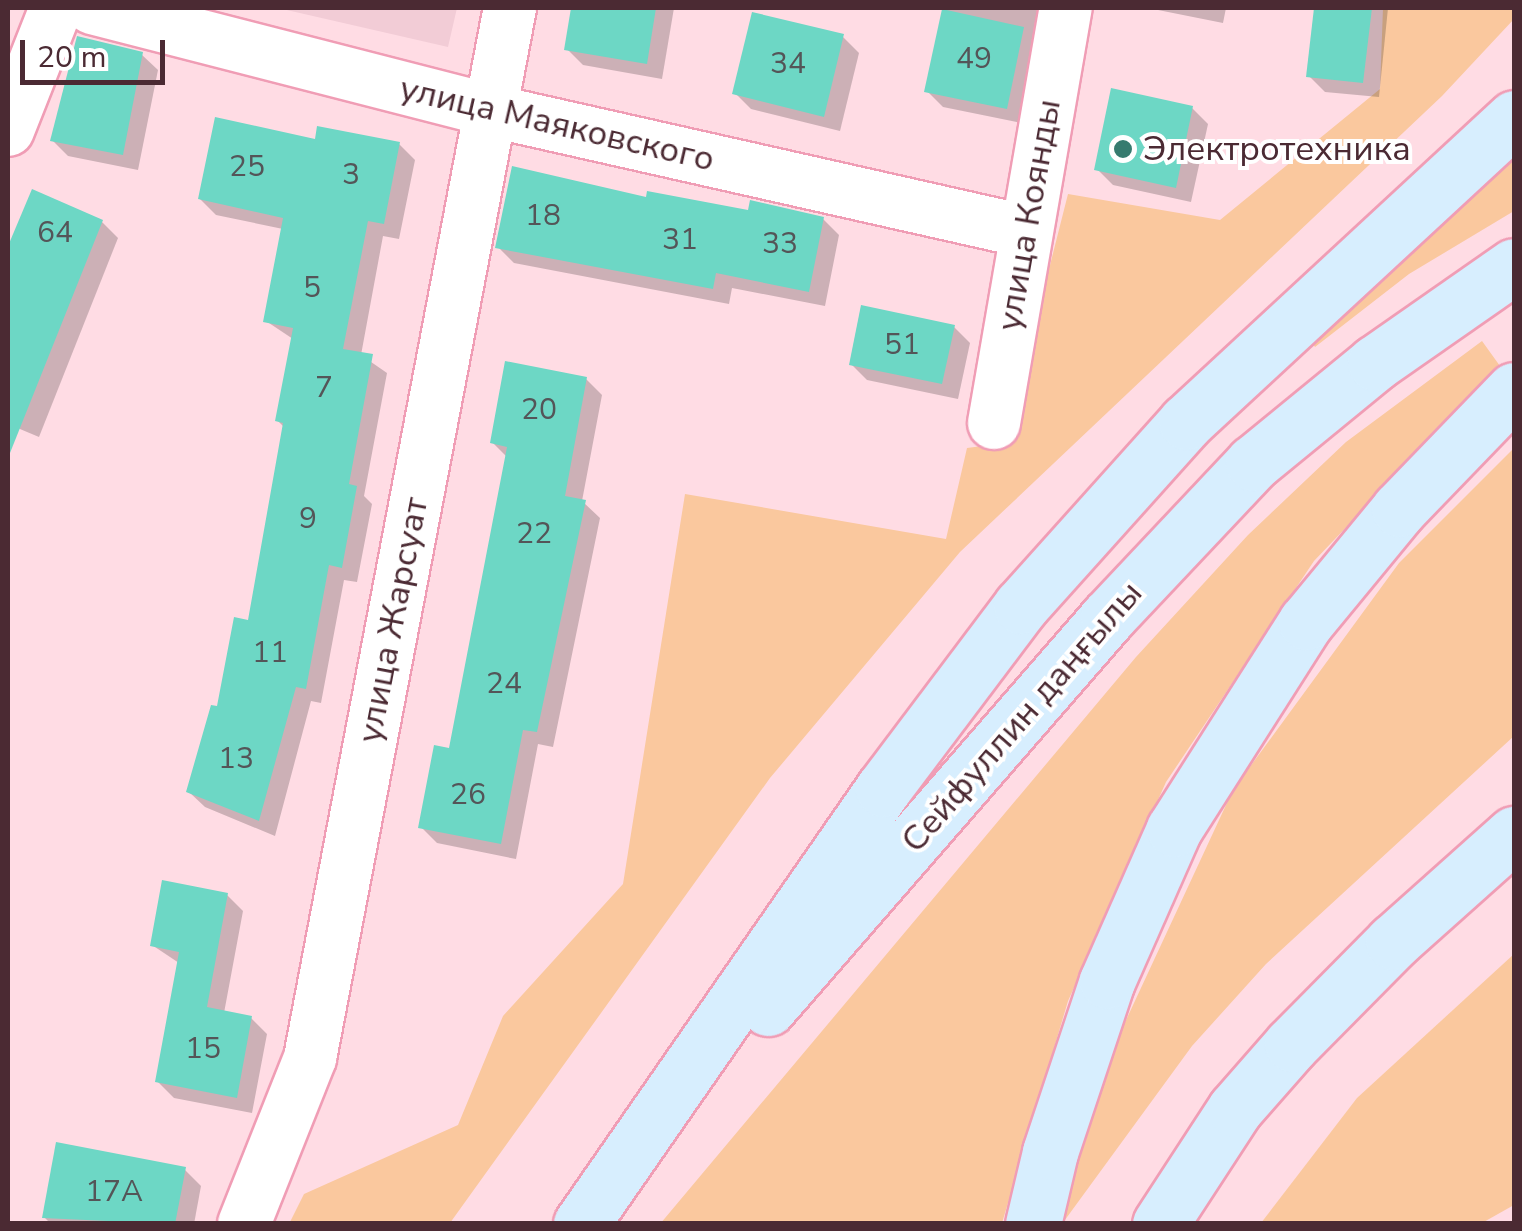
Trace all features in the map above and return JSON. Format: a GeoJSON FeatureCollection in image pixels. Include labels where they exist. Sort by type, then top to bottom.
{"type":"FeatureCollection","features":[{"type":"Feature","properties":{"kind":"main road"},"geometry":{"type":"LineString","coordinates":[[581,1224],[883,789],[1020,606],[1186,422],[1514,118]]}},
{"type":"Feature","properties":{"kind":"main road","name":"Сейфуллин даңғылы"},"geometry":{"type":"LineString","coordinates":[[581,1224],[1187,528],[1309,414],[1514,266]]}},
{"type":"Feature","properties":{"kind":"main road"},"geometry":{"type":"LineString","coordinates":[[1034,1224],[1050,1152],[1107,982],[1174,829],[1306,622],[1399,509],[1514,390]]}},
{"type":"Feature","properties":{"kind":"main road"},"geometry":{"type":"LineString","coordinates":[[1160,1224],[1235,1109],[1292,1044],[1393,942],[1514,834]]}},
{"type":"Feature","properties":{"kind":"street"},"geometry":{"type":"LineString","coordinates":[[8,130],[56,8]]}},
{"type":"Feature","properties":{"kind":"street","name":"улица Маяковского"},"geometry":{"type":"LineString","coordinates":[[92,8],[488,110],[1024,231]]}},
{"type":"Feature","properties":{"kind":"street","name":"улица Жарсуат"},"geometry":{"type":"LineString","coordinates":[[244,1224],[310,1058],[510,8]]}},
{"type":"Feature","properties":{"kind":"street","name":"улица Коянды"},"geometry":{"type":"LineString","coordinates":[[994,424],[1024,231],[1066,8]]}},
{"type":"Feature","properties":{"kind":"shaded area"},"geometry":{"type":"Polygon","coordinates":[[[278,8],[457,8],[448,47],[278,8]]]}},
{"type":"Feature","properties":{"kind":"shaded area"},"geometry":{"type":"Polygon","coordinates":[[[1383,8],[1514,8],[1514,19],[1442,96],[960,552],[770,778],[450,1223],[289,1224],[304,1194],[458,1125],[503,1016],[623,884],[685,494],[946,539],[967,448],[1005,443],[1068,194],[1220,220],[1380,89],[1383,8]]]}},
{"type":"Feature","properties":{"kind":"shaded area"},"geometry":{"type":"Polygon","coordinates":[[[1514,134],[1514,211],[1409,274],[1315,347],[1304,330],[1514,134]]]}},
{"type":"Feature","properties":{"kind":"shaded area"},"geometry":{"type":"Polygon","coordinates":[[[1482,341],[1500,366],[1314,561],[1166,782],[1068,1001],[1002,1223],[660,1224],[1136,657],[1248,535],[1346,442],[1482,341]]]}},
{"type":"Feature","properties":{"kind":"shaded area"},"geometry":{"type":"Polygon","coordinates":[[[1514,448],[1514,736],[1266,964],[1192,1046],[1062,1224],[1076,1158],[1114,1046],[1233,790],[1399,563],[1514,448]]]}},
{"type":"Feature","properties":{"kind":"shaded area"},"geometry":{"type":"Polygon","coordinates":[[[1514,954],[1514,1205],[1482,1223],[1261,1223],[1357,1098],[1514,954]]]}},
{"type":"Feature","properties":{"kind":"building"},"geometry":{"type":"Polygon","coordinates":[[[571,8],[656,8],[647,64],[564,50],[571,8]]]}},
{"type":"Feature","properties":{"kind":"building"},"geometry":{"type":"Polygon","coordinates":[[[1314,8],[1372,8],[1363,83],[1306,77],[1314,8]]]}},
{"type":"Feature","properties":{"kind":"building"},"geometry":{"type":"Polygon","coordinates":[[[942,9],[1024,27],[1007,109],[924,92],[942,9]]]}},
{"type":"Feature","properties":{"kind":"building"},"geometry":{"type":"Polygon","coordinates":[[[752,12],[844,34],[824,117],[732,94],[752,12]]]}},
{"type":"Feature","properties":{"kind":"building"},"geometry":{"type":"Polygon","coordinates":[[[77,36],[143,52],[123,155],[50,141],[77,36]]]}},
{"type":"Feature","properties":{"kind":"building"},"geometry":{"type":"Polygon","coordinates":[[[1111,88],[1193,106],[1176,188],[1094,170],[1111,88]]]}},
{"type":"Feature","properties":{"kind":"building"},"geometry":{"type":"Polygon","coordinates":[[[215,117],[315,139],[317,126],[400,142],[384,224],[368,221],[343,349],[373,354],[349,484],[357,486],[342,568],[329,565],[306,689],[296,687],[259,821],[186,792],[211,705],[217,706],[234,617],[248,620],[283,423],[275,421],[293,328],[263,322],[283,218],[198,199],[215,117]]]}},
{"type":"Feature","properties":{"kind":"building"},"geometry":{"type":"Polygon","coordinates":[[[512,166],[646,197],[647,191],[748,210],[750,200],[824,217],[809,292],[716,273],[713,289],[495,248],[512,166]]]}},
{"type":"Feature","properties":{"kind":"building"},"geometry":{"type":"Polygon","coordinates":[[[32,189],[103,220],[8,458],[8,246],[32,189]]]}},
{"type":"Feature","properties":{"kind":"building"},"geometry":{"type":"Polygon","coordinates":[[[861,305],[955,325],[942,384],[849,365],[861,305]]]}},
{"type":"Feature","properties":{"kind":"building"},"geometry":{"type":"Polygon","coordinates":[[[505,361],[587,377],[565,496],[586,500],[537,732],[523,730],[501,844],[418,828],[434,745],[449,748],[507,447],[490,443],[505,361]]]}},
{"type":"Feature","properties":{"kind":"building"},"geometry":{"type":"Polygon","coordinates":[[[162,880],[228,893],[207,1007],[252,1016],[237,1098],[155,1082],[179,952],[150,946],[162,880]]]}},
{"type":"Feature","properties":{"kind":"building"},"geometry":{"type":"Polygon","coordinates":[[[56,1142],[186,1167],[175,1224],[42,1218],[56,1142]]]}},
{"type":"Feature","properties":{"kind":"place","name":"Электротехника"},"geometry":{"type":"Point","coordinates":[1123,149]}}]}
